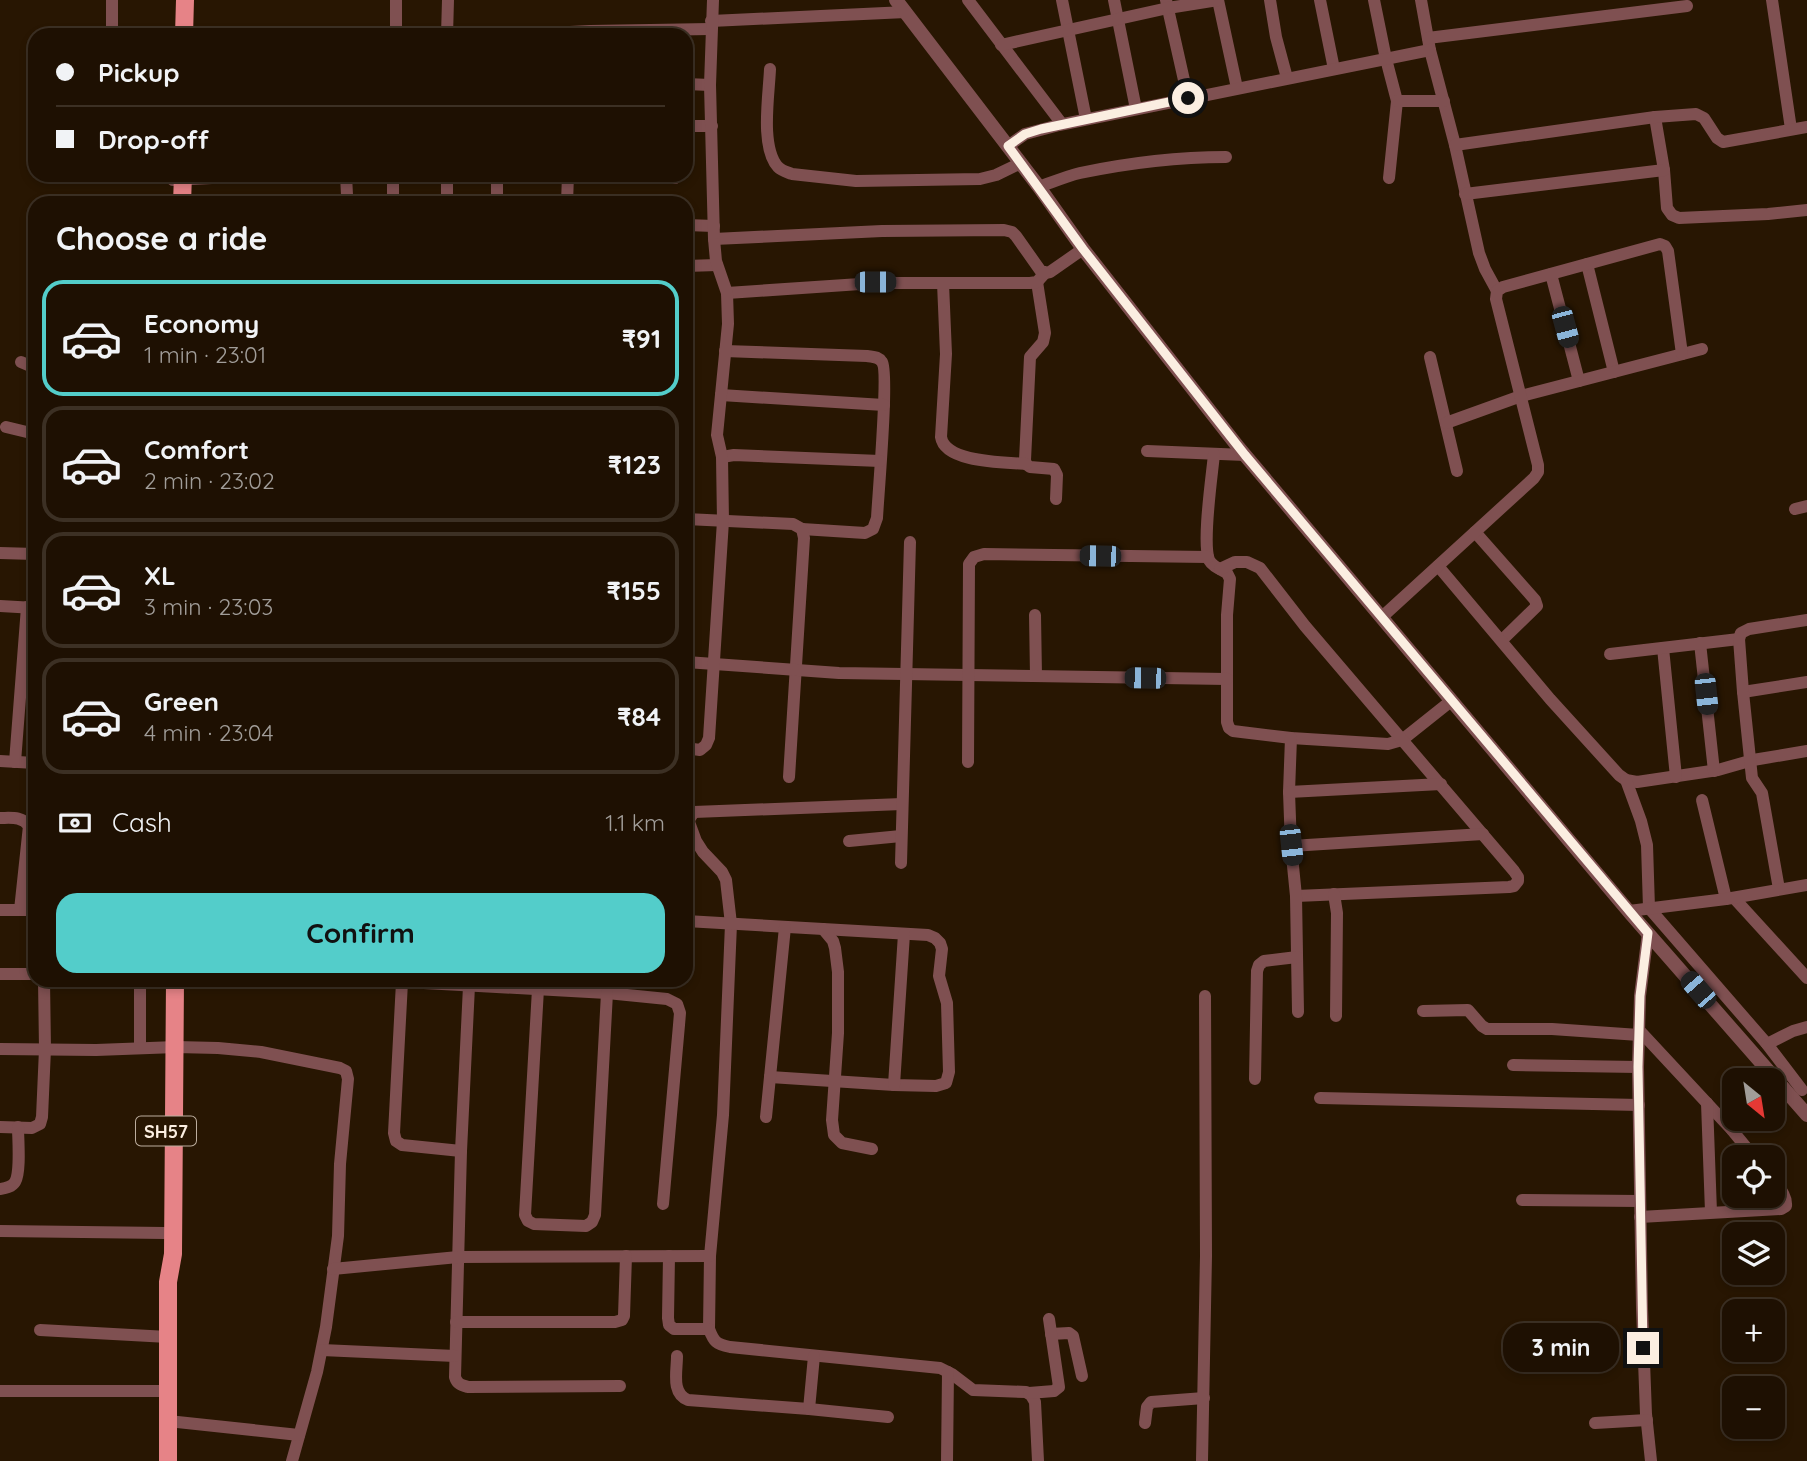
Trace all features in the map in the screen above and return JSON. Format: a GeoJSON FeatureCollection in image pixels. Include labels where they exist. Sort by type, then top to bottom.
{"type":"FeatureCollection","features":[{"type":"Feature","properties":{"kind":"main road"},"geometry":{"type":"LineString","coordinates":[[174,0],[174,28]]}},
{"type":"Feature","properties":{"kind":"main road"},"geometry":{"type":"LineString","coordinates":[[184,28],[185,0]]}},
{"type":"Feature","properties":{"kind":"main road","name":"SH57"},"geometry":{"type":"LineString","coordinates":[[168,987],[173,1254],[169,1282],[168,1461]]}},
{"type":"Feature","properties":{"kind":"main road","name":"SH57"},"geometry":{"type":"LineString","coordinates":[[169,1282],[165,1267],[165,1233],[175,987]]}},
{"type":"Feature","properties":{"kind":"street"},"geometry":{"type":"LineString","coordinates":[[111,0],[112,28]]}},
{"type":"Feature","properties":{"kind":"street"},"geometry":{"type":"LineString","coordinates":[[396,0],[396,28]]}},
{"type":"Feature","properties":{"kind":"street"},"geometry":{"type":"LineString","coordinates":[[447,28],[448,0]]}},
{"type":"Feature","properties":{"kind":"street"},"geometry":{"type":"LineString","coordinates":[[693,749],[700,750],[709,738],[723,521],[722,457],[717,435],[728,324],[727,293],[718,265],[714,233],[710,85],[713,0]]}},
{"type":"Feature","properties":{"kind":"street"},"geometry":{"type":"LineString","coordinates":[[897,0],[1083,249],[1245,455],[1629,911],[1790,1091],[1807,1115]]}},
{"type":"Feature","properties":{"kind":"street"},"geometry":{"type":"LineString","coordinates":[[968,0],[1062,124]]}},
{"type":"Feature","properties":{"kind":"street"},"geometry":{"type":"LineString","coordinates":[[1062,0],[1086,119]]}},
{"type":"Feature","properties":{"kind":"street"},"geometry":{"type":"LineString","coordinates":[[1114,0],[1136,109]]}},
{"type":"Feature","properties":{"kind":"street"},"geometry":{"type":"LineString","coordinates":[[1002,45],[1118,20],[1167,4],[1218,0],[1237,89]]}},
{"type":"Feature","properties":{"kind":"street"},"geometry":{"type":"LineString","coordinates":[[1270,0],[1287,78]]}},
{"type":"Feature","properties":{"kind":"street"},"geometry":{"type":"LineString","coordinates":[[1320,0],[1334,69]]}},
{"type":"Feature","properties":{"kind":"street"},"geometry":{"type":"LineString","coordinates":[[1374,0],[1397,101],[1389,178]]}},
{"type":"Feature","properties":{"kind":"street"},"geometry":{"type":"LineString","coordinates":[[1382,617],[1538,472],[1496,299],[1497,291],[1479,253],[1421,0]]}},
{"type":"Feature","properties":{"kind":"street"},"geometry":{"type":"LineString","coordinates":[[1772,0],[1791,129]]}},
{"type":"Feature","properties":{"kind":"street"},"geometry":{"type":"LineString","coordinates":[[1167,4],[1188,98]]}},
{"type":"Feature","properties":{"kind":"street"},"geometry":{"type":"LineString","coordinates":[[1008,146],[1025,134],[1062,124],[1386,59],[1429,44],[1687,6]]}},
{"type":"Feature","properties":{"kind":"street"},"geometry":{"type":"LineString","coordinates":[[650,28],[906,12]]}},
{"type":"Feature","properties":{"kind":"street"},"geometry":{"type":"LineString","coordinates":[[770,69],[767,131],[769,148],[776,164],[783,171],[856,181],[980,179],[1021,163]]}},
{"type":"Feature","properties":{"kind":"street"},"geometry":{"type":"LineString","coordinates":[[693,84],[710,85]]}},
{"type":"Feature","properties":{"kind":"street"},"geometry":{"type":"LineString","coordinates":[[1397,101],[1444,101]]}},
{"type":"Feature","properties":{"kind":"street"},"geometry":{"type":"LineString","coordinates":[[1455,145],[1655,117],[1696,114],[1704,118],[1717,138],[1723,142],[1807,127]]}},
{"type":"Feature","properties":{"kind":"street"},"geometry":{"type":"LineString","coordinates":[[1655,117],[1667,208],[1671,215],[1679,218],[1807,210]]}},
{"type":"Feature","properties":{"kind":"street"},"geometry":{"type":"LineString","coordinates":[[693,126],[712,126]]}},
{"type":"Feature","properties":{"kind":"street"},"geometry":{"type":"LineString","coordinates":[[1039,187],[1079,174],[1172,159],[1226,158]]}},
{"type":"Feature","properties":{"kind":"street"},"geometry":{"type":"LineString","coordinates":[[1465,194],[1664,170]]}},
{"type":"Feature","properties":{"kind":"street"},"geometry":{"type":"LineString","coordinates":[[693,227],[714,233],[1012,232],[1040,270],[1045,333],[1042,342],[1030,357],[1026,464]]}},
{"type":"Feature","properties":{"kind":"street"},"geometry":{"type":"LineString","coordinates":[[1497,291],[1503,287],[1660,244],[1668,251],[1682,354]]}},
{"type":"Feature","properties":{"kind":"street"},"geometry":{"type":"LineString","coordinates":[[727,293],[875,282],[943,283],[1041,277],[1083,249]]}},
{"type":"Feature","properties":{"kind":"street"},"geometry":{"type":"LineString","coordinates":[[1587,264],[1614,372]]}},
{"type":"Feature","properties":{"kind":"street"},"geometry":{"type":"LineString","coordinates":[[693,266],[718,265]]}},
{"type":"Feature","properties":{"kind":"street"},"geometry":{"type":"LineString","coordinates":[[1551,274],[1579,381]]}},
{"type":"Feature","properties":{"kind":"street"},"geometry":{"type":"LineString","coordinates":[[943,283],[946,354],[942,443],[948,450],[968,458],[1054,469],[1057,475],[1056,499]]}},
{"type":"Feature","properties":{"kind":"street"},"geometry":{"type":"LineString","coordinates":[[1446,423],[1521,397],[1702,349]]}},
{"type":"Feature","properties":{"kind":"street"},"geometry":{"type":"LineString","coordinates":[[693,519],[793,524],[802,529],[865,533],[873,529],[877,518],[884,405],[883,363],[877,357],[725,351]]}},
{"type":"Feature","properties":{"kind":"street"},"geometry":{"type":"LineString","coordinates":[[1430,357],[1457,471]]}},
{"type":"Feature","properties":{"kind":"street"},"geometry":{"type":"LineString","coordinates":[[21,362],[28,365]]}},
{"type":"Feature","properties":{"kind":"street"},"geometry":{"type":"LineString","coordinates":[[721,395],[884,405]]}},
{"type":"Feature","properties":{"kind":"street"},"geometry":{"type":"LineString","coordinates":[[6,427],[28,432]]}},
{"type":"Feature","properties":{"kind":"street"},"geometry":{"type":"LineString","coordinates":[[1147,451],[1245,455]]}},
{"type":"Feature","properties":{"kind":"street"},"geometry":{"type":"LineString","coordinates":[[1214,454],[1206,541],[1208,557],[1213,566],[1227,573],[1230,579],[1227,615],[1229,728],[1233,731],[1291,738],[1388,744],[1402,740],[1451,701]]}},
{"type":"Feature","properties":{"kind":"street"},"geometry":{"type":"LineString","coordinates":[[722,457],[880,461]]}},
{"type":"Feature","properties":{"kind":"street"},"geometry":{"type":"LineString","coordinates":[[789,777],[804,538],[802,529]]}},
{"type":"Feature","properties":{"kind":"street"},"geometry":{"type":"LineString","coordinates":[[1475,533],[1535,600],[1537,606],[1502,640]]}},
{"type":"Feature","properties":{"kind":"street"},"geometry":{"type":"LineString","coordinates":[[901,863],[910,542]]}},
{"type":"Feature","properties":{"kind":"street"},"geometry":{"type":"LineString","coordinates":[[0,552],[28,554]]}},
{"type":"Feature","properties":{"kind":"street"},"geometry":{"type":"LineString","coordinates":[[968,762],[969,564],[974,557],[984,554],[1208,557]]}},
{"type":"Feature","properties":{"kind":"street"},"geometry":{"type":"LineString","coordinates":[[1220,569],[1235,562],[1248,562],[1260,568],[1305,626],[1518,877],[1517,884],[1509,887],[1296,896]]}},
{"type":"Feature","properties":{"kind":"street"},"geometry":{"type":"LineString","coordinates":[[1438,566],[1550,699],[1626,780],[1637,782],[1714,771],[1750,761],[1807,751]]}},
{"type":"Feature","properties":{"kind":"street"},"geometry":{"type":"LineString","coordinates":[[0,606],[28,607]]}},
{"type":"Feature","properties":{"kind":"street"},"geometry":{"type":"LineString","coordinates":[[1035,615],[1036,676]]}},
{"type":"Feature","properties":{"kind":"street"},"geometry":{"type":"LineString","coordinates":[[1779,889],[1762,793],[1752,778],[1739,639],[1741,633],[1749,629],[1807,620]]}},
{"type":"Feature","properties":{"kind":"street"},"geometry":{"type":"LineString","coordinates":[[15,762],[28,636]]}},
{"type":"Feature","properties":{"kind":"street"},"geometry":{"type":"LineString","coordinates":[[1609,654],[1739,639]]}},
{"type":"Feature","properties":{"kind":"street"},"geometry":{"type":"LineString","coordinates":[[1700,643],[1714,771]]}},
{"type":"Feature","properties":{"kind":"street"},"geometry":{"type":"LineString","coordinates":[[1663,648],[1676,777]]}},
{"type":"Feature","properties":{"kind":"street"},"geometry":{"type":"LineString","coordinates":[[693,663],[796,670],[969,676],[1227,679]]}},
{"type":"Feature","properties":{"kind":"street"},"geometry":{"type":"LineString","coordinates":[[1743,692],[1807,682]]}},
{"type":"Feature","properties":{"kind":"street"},"geometry":{"type":"LineString","coordinates":[[1291,738],[1289,792],[1296,896],[1298,1012]]}},
{"type":"Feature","properties":{"kind":"street"},"geometry":{"type":"LineString","coordinates":[[0,761],[28,763]]}},
{"type":"Feature","properties":{"kind":"street"},"geometry":{"type":"LineString","coordinates":[[1626,780],[1647,845],[1649,908],[1767,1044],[1790,1091]]}},
{"type":"Feature","properties":{"kind":"street"},"geometry":{"type":"LineString","coordinates":[[1289,792],[1441,784]]}},
{"type":"Feature","properties":{"kind":"street"},"geometry":{"type":"LineString","coordinates":[[1702,800],[1730,898],[1807,978]]}},
{"type":"Feature","properties":{"kind":"street"},"geometry":{"type":"LineString","coordinates":[[694,812],[902,804]]}},
{"type":"Feature","properties":{"kind":"street"},"geometry":{"type":"LineString","coordinates":[[0,818],[18,818],[28,825]]}},
{"type":"Feature","properties":{"kind":"street"},"geometry":{"type":"LineString","coordinates":[[693,833],[695,841],[726,880],[732,923],[723,1115],[710,1256],[709,1329],[713,1338],[718,1344],[730,1347],[940,1368],[973,1390],[1023,1391],[1035,1402],[1038,1461]]}},
{"type":"Feature","properties":{"kind":"street"},"geometry":{"type":"LineString","coordinates":[[1291,845],[1483,834]]}},
{"type":"Feature","properties":{"kind":"street"},"geometry":{"type":"LineString","coordinates":[[20,910],[28,835]]}},
{"type":"Feature","properties":{"kind":"street"},"geometry":{"type":"LineString","coordinates":[[849,841],[901,836]]}},
{"type":"Feature","properties":{"kind":"street"},"geometry":{"type":"LineString","coordinates":[[1629,911],[1807,885]]}},
{"type":"Feature","properties":{"kind":"street"},"geometry":{"type":"LineString","coordinates":[[1334,894],[1337,925],[1336,1016]]}},
{"type":"Feature","properties":{"kind":"street"},"geometry":{"type":"LineString","coordinates":[[0,910],[28,910]]}},
{"type":"Feature","properties":{"kind":"street"},"geometry":{"type":"LineString","coordinates":[[693,921],[928,935],[940,943],[942,949],[939,976],[947,1003],[946,1083],[936,1086],[894,1085],[770,1077]]}},
{"type":"Feature","properties":{"kind":"street"},"geometry":{"type":"LineString","coordinates":[[766,1117],[785,927]]}},
{"type":"Feature","properties":{"kind":"street"},"geometry":{"type":"LineString","coordinates":[[823,929],[833,941],[838,972],[838,1032],[832,1120],[834,1135],[842,1143],[872,1149]]}},
{"type":"Feature","properties":{"kind":"street"},"geometry":{"type":"LineString","coordinates":[[1648,933],[1640,996],[1638,1067],[1642,1308],[1651,1461]]}},
{"type":"Feature","properties":{"kind":"street"},"geometry":{"type":"LineString","coordinates":[[894,1085],[904,934]]}},
{"type":"Feature","properties":{"kind":"street"},"geometry":{"type":"LineString","coordinates":[[1255,1079],[1259,965],[1264,961],[1297,957]]}},
{"type":"Feature","properties":{"kind":"street"},"geometry":{"type":"LineString","coordinates":[[0,974],[28,974]]}},
{"type":"Feature","properties":{"kind":"street"},"geometry":{"type":"LineString","coordinates":[[0,1127],[32,1128],[40,1124],[43,1117],[44,987]]}},
{"type":"Feature","properties":{"kind":"street"},"geometry":{"type":"LineString","coordinates":[[140,987],[140,1048]]}},
{"type":"Feature","properties":{"kind":"street"},"geometry":{"type":"LineString","coordinates":[[402,987],[394,1133],[396,1141],[402,1145],[461,1151]]}},
{"type":"Feature","properties":{"kind":"street"},"geometry":{"type":"LineString","coordinates":[[469,987],[454,1377],[456,1382],[468,1387],[620,1386]]}},
{"type":"Feature","properties":{"kind":"street"},"geometry":{"type":"LineString","coordinates":[[492,987],[607,993],[667,999],[677,1003],[680,1013],[663,1204]]}},
{"type":"Feature","properties":{"kind":"street"},"geometry":{"type":"LineString","coordinates":[[538,989],[525,1215],[528,1221],[534,1224],[586,1226],[592,1222],[595,1215],[607,993]]}},
{"type":"Feature","properties":{"kind":"street"},"geometry":{"type":"LineString","coordinates":[[1202,1461],[1206,1256],[1205,996]]}},
{"type":"Feature","properties":{"kind":"street"},"geometry":{"type":"LineString","coordinates":[[1423,1011],[1468,1010],[1482,1026],[1493,1030],[1639,1032],[1722,1119]]}},
{"type":"Feature","properties":{"kind":"street"},"geometry":{"type":"LineString","coordinates":[[1767,1044],[1807,1027]]}},
{"type":"Feature","properties":{"kind":"street"},"geometry":{"type":"LineString","coordinates":[[0,1049],[218,1048],[261,1052],[346,1071],[348,1079],[340,1164],[338,1236],[322,1350],[292,1461]]}},
{"type":"Feature","properties":{"kind":"street"},"geometry":{"type":"LineString","coordinates":[[1513,1065],[1638,1067]]}},
{"type":"Feature","properties":{"kind":"street"},"geometry":{"type":"LineString","coordinates":[[1320,1098],[1639,1105]]}},
{"type":"Feature","properties":{"kind":"street"},"geometry":{"type":"LineString","coordinates":[[1707,1103],[1711,1212]]}},
{"type":"Feature","properties":{"kind":"street"},"geometry":{"type":"LineString","coordinates":[[0,1189],[14,1184],[18,1175],[18,1128]]}},
{"type":"Feature","properties":{"kind":"street"},"geometry":{"type":"LineString","coordinates":[[1733,1131],[1744,1145]]}},
{"type":"Feature","properties":{"kind":"street"},"geometry":{"type":"LineString","coordinates":[[1522,1200],[1640,1201]]}},
{"type":"Feature","properties":{"kind":"street"},"geometry":{"type":"LineString","coordinates":[[1640,1217],[1783,1208]]}},
{"type":"Feature","properties":{"kind":"street"},"geometry":{"type":"LineString","coordinates":[[0,1231],[165,1233]]}},
{"type":"Feature","properties":{"kind":"street"},"geometry":{"type":"LineString","coordinates":[[456,1322],[622,1320],[626,1256]]}},
{"type":"Feature","properties":{"kind":"street"},"geometry":{"type":"LineString","coordinates":[[669,1256],[669,1325],[674,1329],[709,1329]]}},
{"type":"Feature","properties":{"kind":"street"},"geometry":{"type":"LineString","coordinates":[[333,1269],[458,1257],[710,1256]]}},
{"type":"Feature","properties":{"kind":"street"},"geometry":{"type":"LineString","coordinates":[[1029,1394],[1054,1391],[1059,1387],[1049,1320]]}},
{"type":"Feature","properties":{"kind":"street"},"geometry":{"type":"LineString","coordinates":[[40,1330],[168,1337]]}},
{"type":"Feature","properties":{"kind":"street"},"geometry":{"type":"LineString","coordinates":[[1051,1334],[1069,1333],[1073,1336],[1082,1376]]}},
{"type":"Feature","properties":{"kind":"street"},"geometry":{"type":"LineString","coordinates":[[322,1350],[455,1356]]}},
{"type":"Feature","properties":{"kind":"street"},"geometry":{"type":"LineString","coordinates":[[677,1356],[676,1391],[688,1400],[888,1417]]}},
{"type":"Feature","properties":{"kind":"street"},"geometry":{"type":"LineString","coordinates":[[809,1409],[814,1356]]}},
{"type":"Feature","properties":{"kind":"street"},"geometry":{"type":"LineString","coordinates":[[947,1461],[948,1372]]}},
{"type":"Feature","properties":{"kind":"street"},"geometry":{"type":"LineString","coordinates":[[0,1391],[168,1391]]}},
{"type":"Feature","properties":{"kind":"street"},"geometry":{"type":"LineString","coordinates":[[1145,1423],[1147,1407],[1151,1402],[1204,1398]]}},
{"type":"Feature","properties":{"kind":"street"},"geometry":{"type":"LineString","coordinates":[[1595,1423],[1647,1420]]}},
{"type":"Feature","properties":{"kind":"street"},"geometry":{"type":"LineString","coordinates":[[168,1421],[299,1435]]}},
{"type":"Feature","properties":{"kind":"route"},"geometry":{"type":"LineString","coordinates":[[1188,98],[1041,129],[1025,134],[1008,146],[1083,249],[1245,455],[1648,933],[1640,996],[1638,1067],[1643,1348]]}}]}
